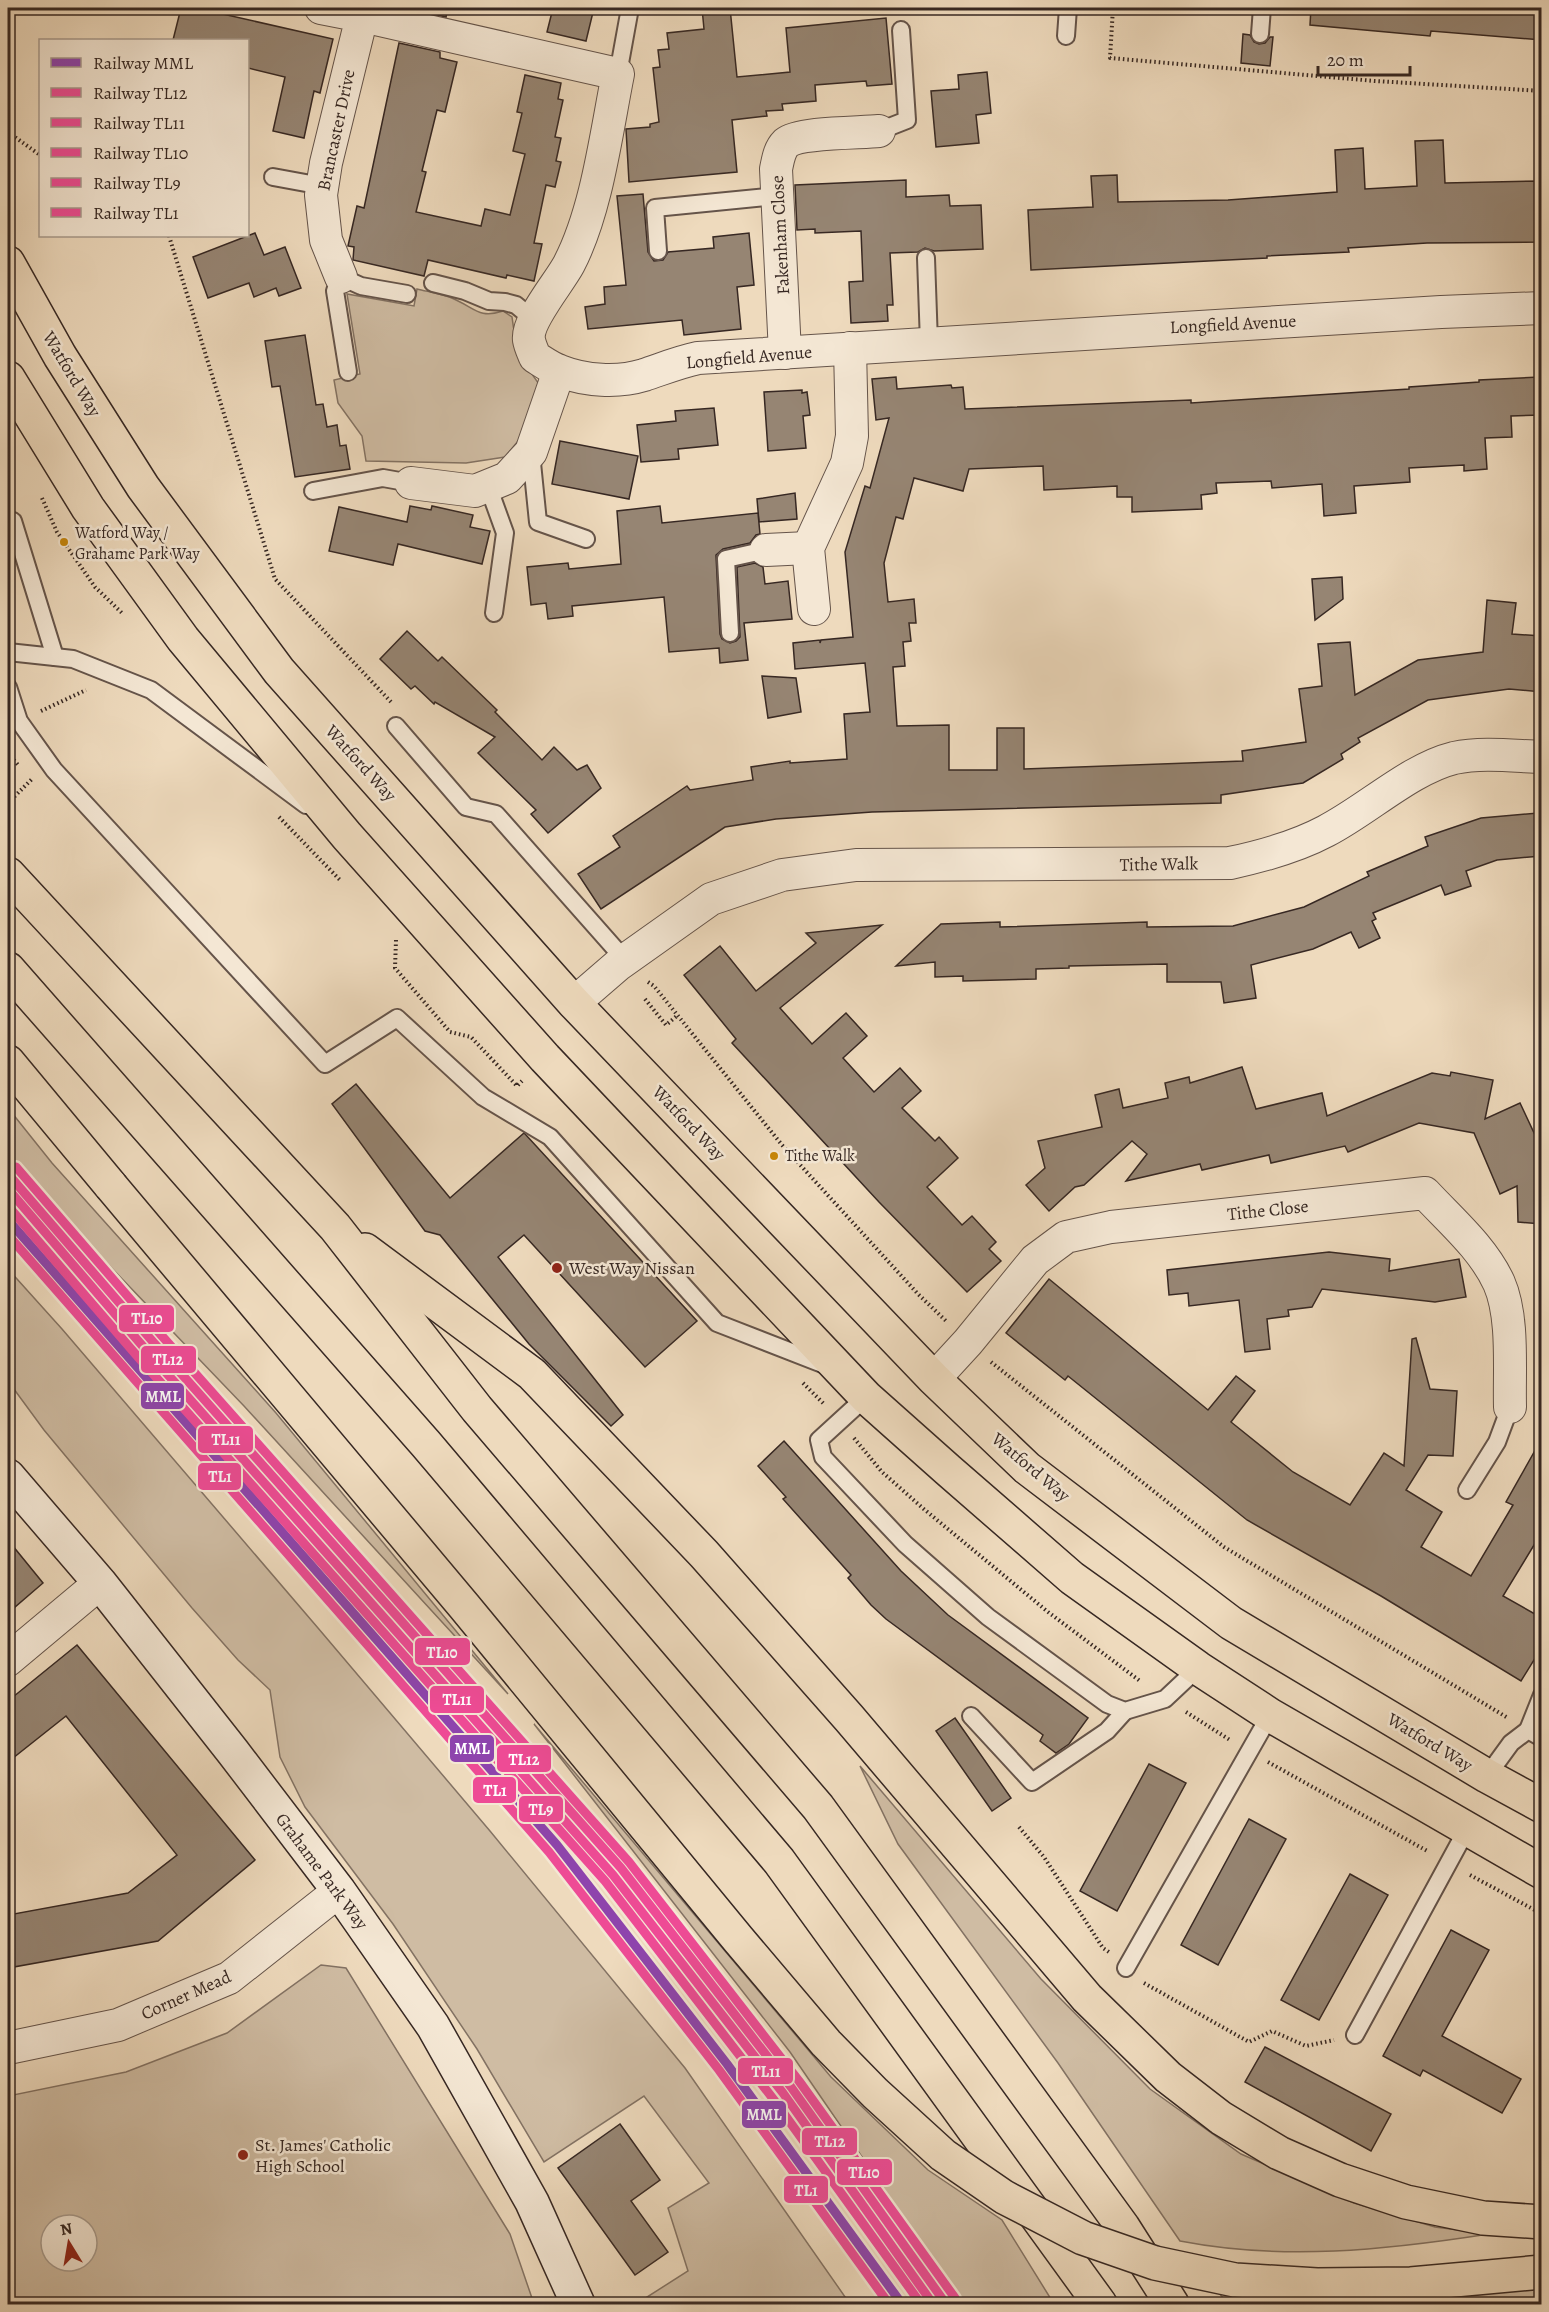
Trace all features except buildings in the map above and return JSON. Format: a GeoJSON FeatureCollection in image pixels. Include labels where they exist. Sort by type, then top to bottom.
{"type":"FeatureCollection","features":[{"type":"Feature","properties":{"kind":"highway","name":"Watford Way"},"geometry":{"type":"LineString","coordinates":[[8,263],[60,356],[143,487],[279,672],[574,1003],[934,1379],[1027,1468],[1231,1623],[1487,1776],[1542,1806]]}},
{"type":"Feature","properties":{"kind":"highway"},"geometry":{"type":"LineString","coordinates":[[8,378],[88,508],[183,639],[347,836],[545,1058],[866,1397],[1072,1578],[1198,1668],[1270,1715],[1542,1872]]}},
{"type":"Feature","properties":{"kind":"highway"},"geometry":{"type":"LineString","coordinates":[[8,874],[334,1227],[477,1409],[818,1807],[1123,2227],[1172,2304]]}},
{"type":"Feature","properties":{"kind":"highway"},"geometry":{"type":"LineString","coordinates":[[8,969],[426,1444],[779,1861],[1100,2304]]}},
{"type":"Feature","properties":{"kind":"highway"},"geometry":{"type":"LineString","coordinates":[[8,1062],[826,2043],[875,2094],[943,2155],[1004,2197],[1083,2238],[1155,2263],[1235,2280],[1317,2285],[1399,2284],[1542,2272]]}},
{"type":"Feature","properties":{"kind":"highway"},"geometry":{"type":"LineString","coordinates":[[334,1227],[532,1374],[704,1554],[849,1718],[1087,1998],[1168,2077],[1221,2118],[1279,2153],[1340,2180],[1406,2202],[1483,2218],[1542,2222]]}},
{"type":"Feature","properties":{"kind":"street"},"geometry":{"type":"LineString","coordinates":[[321,8],[363,12],[618,74],[601,164],[582,234],[568,264],[533,319]]}},
{"type":"Feature","properties":{"kind":"street","name":"Brancaster Drive"},"geometry":{"type":"LineString","coordinates":[[341,277],[326,240],[321,195],[363,12]]}},
{"type":"Feature","properties":{"kind":"street","name":"Fakenham Close"},"geometry":{"type":"LineString","coordinates":[[785,353],[776,169],[779,154],[786,143],[802,137],[879,131]]}},
{"type":"Feature","properties":{"kind":"street","name":"Longfield Avenue"},"geometry":{"type":"LineString","coordinates":[[533,319],[529,339],[535,357],[560,371],[592,378],[623,379],[698,358],[1418,313],[1542,308]]}},
{"type":"Feature","properties":{"kind":"street"},"geometry":{"type":"LineString","coordinates":[[814,609],[808,548],[847,463],[852,436],[850,348]]}},
{"type":"Feature","properties":{"kind":"street"},"geometry":{"type":"LineString","coordinates":[[411,483],[475,491],[507,478],[531,452],[560,371]]}},
{"type":"Feature","properties":{"kind":"street"},"geometry":{"type":"LineString","coordinates":[[766,549],[808,548]]}},
{"type":"Feature","properties":{"kind":"street","name":"Tithe Walk"},"geometry":{"type":"LineString","coordinates":[[574,1003],[622,962],[711,899],[782,875],[856,865],[1230,863],[1266,856],[1326,832],[1427,769],[1454,758],[1483,755],[1542,757]]}},
{"type":"Feature","properties":{"kind":"street","name":"Tithe Close"},"geometry":{"type":"LineString","coordinates":[[934,1379],[968,1342],[1035,1260],[1066,1237],[1111,1227],[1425,1193],[1479,1251],[1499,1283],[1508,1318],[1510,1407]]}},
{"type":"Feature","properties":{"kind":"street","name":"Grahame Park Way"},"geometry":{"type":"LineString","coordinates":[[8,1476],[100,1583],[233,1752],[339,1891],[433,2026],[532,2202],[578,2304]]}},
{"type":"Feature","properties":{"kind":"street"},"geometry":{"type":"LineString","coordinates":[[8,1660],[100,1583]]}},
{"type":"Feature","properties":{"kind":"street","name":"Corner Mead"},"geometry":{"type":"LineString","coordinates":[[8,2048],[118,2025],[229,1978],[339,1891]]}},
{"type":"Feature","properties":{"kind":"lane"},"geometry":{"type":"LineString","coordinates":[[618,74],[630,8]]}},
{"type":"Feature","properties":{"kind":"lane"},"geometry":{"type":"LineString","coordinates":[[1066,36],[1068,8]]}},
{"type":"Feature","properties":{"kind":"lane"},"geometry":{"type":"LineString","coordinates":[[1260,34],[1262,8]]}},
{"type":"Feature","properties":{"kind":"lane"},"geometry":{"type":"LineString","coordinates":[[879,131],[907,120],[901,30]]}},
{"type":"Feature","properties":{"kind":"lane"},"geometry":{"type":"LineString","coordinates":[[273,177],[322,186]]}},
{"type":"Feature","properties":{"kind":"lane"},"geometry":{"type":"LineString","coordinates":[[658,251],[655,208],[777,196]]}},
{"type":"Feature","properties":{"kind":"lane"},"geometry":{"type":"LineString","coordinates":[[926,258],[929,343]]}},
{"type":"Feature","properties":{"kind":"lane"},"geometry":{"type":"LineString","coordinates":[[348,372],[335,291],[341,277],[361,286],[407,294]]}},
{"type":"Feature","properties":{"kind":"lane"},"geometry":{"type":"LineString","coordinates":[[433,283],[465,291],[489,301],[516,305],[533,319]]}},
{"type":"Feature","properties":{"kind":"lane"},"geometry":{"type":"LineString","coordinates":[[531,452],[538,522],[586,539]]}},
{"type":"Feature","properties":{"kind":"lane"},"geometry":{"type":"LineString","coordinates":[[313,491],[383,478],[411,483]]}},
{"type":"Feature","properties":{"kind":"lane"},"geometry":{"type":"LineString","coordinates":[[488,486],[505,533],[494,613]]}},
{"type":"Feature","properties":{"kind":"lane"},"geometry":{"type":"LineString","coordinates":[[13,521],[55,657]]}},
{"type":"Feature","properties":{"kind":"lane"},"geometry":{"type":"LineString","coordinates":[[730,633],[726,559],[766,549]]}},
{"type":"Feature","properties":{"kind":"lane"},"geometry":{"type":"LineString","coordinates":[[8,652],[73,659],[152,690],[347,836]]}},
{"type":"Feature","properties":{"kind":"lane"},"geometry":{"type":"LineString","coordinates":[[8,687],[19,721],[54,770],[325,1064],[397,1017],[483,1097],[550,1137],[717,1323],[843,1372]]}},
{"type":"Feature","properties":{"kind":"lane"},"geometry":{"type":"LineString","coordinates":[[396,726],[466,807],[496,814],[622,962]]}},
{"type":"Feature","properties":{"kind":"lane"},"geometry":{"type":"LineString","coordinates":[[866,1397],[819,1440],[823,1457],[905,1544],[988,1617],[1107,1704],[1125,1711]]}},
{"type":"Feature","properties":{"kind":"lane"},"geometry":{"type":"LineString","coordinates":[[1467,1490],[1497,1442],[1510,1407]]}},
{"type":"Feature","properties":{"kind":"lane"},"geometry":{"type":"LineString","coordinates":[[971,1716],[1032,1782],[1107,1731],[1125,1711],[1165,1699],[1198,1668]]}},
{"type":"Feature","properties":{"kind":"lane"},"geometry":{"type":"LineString","coordinates":[[1487,1776],[1511,1743],[1535,1734],[1542,1695]]}},
{"type":"Feature","properties":{"kind":"lane"},"geometry":{"type":"LineString","coordinates":[[1126,1968],[1270,1715]]}},
{"type":"Feature","properties":{"kind":"lane"},"geometry":{"type":"LineString","coordinates":[[1355,2035],[1467,1829]]}},
{"type":"Feature","properties":{"kind":"path"},"geometry":{"type":"LineString","coordinates":[[1113,8],[1110,58],[1375,81],[1542,91]]}},
{"type":"Feature","properties":{"kind":"path"},"geometry":{"type":"LineString","coordinates":[[8,132],[39,154]]}},
{"type":"Feature","properties":{"kind":"path"},"geometry":{"type":"LineString","coordinates":[[169,237],[253,506]]}},
{"type":"Feature","properties":{"kind":"path"},"geometry":{"type":"LineString","coordinates":[[19,721],[92,687]]}},
{"type":"Feature","properties":{"kind":"path"},"geometry":{"type":"LineString","coordinates":[[8,753],[20,766]]}},
{"type":"Feature","properties":{"kind":"path"},"geometry":{"type":"LineString","coordinates":[[8,803],[33,780],[26,773]]}},
{"type":"Feature","properties":{"kind":"path"},"geometry":{"type":"LineString","coordinates":[[273,811],[342,882]]}},
{"type":"Feature","properties":{"kind":"path"},"geometry":{"type":"LineString","coordinates":[[396,934],[395,968],[450,1032],[471,1037],[517,1086],[525,1078]]}},
{"type":"Feature","properties":{"kind":"path"},"geometry":{"type":"LineString","coordinates":[[622,962],[654,986],[782,1145],[918,1294],[968,1342],[1224,1547],[1535,1734]]}},
{"type":"Feature","properties":{"kind":"path"},"geometry":{"type":"LineString","coordinates":[[645,999],[666,1025],[678,1015]]}},
{"type":"Feature","properties":{"kind":"path"},"geometry":{"type":"LineString","coordinates":[[1019,1827],[1044,1857],[1103,1948],[1142,1982],[1249,2042],[1272,2031],[1306,2046],[1355,2035]]}},
{"type":"Feature","properties":{"kind":"shaded area"},"geometry":{"type":"Polygon","coordinates":[[[417,289],[450,297],[482,313],[503,311],[512,317],[521,353],[539,384],[527,430],[505,457],[466,463],[366,461],[362,436],[338,403],[334,380],[360,374],[347,294],[414,306],[417,289]]]}},
{"type":"Feature","properties":{"kind":"shaded area"},"geometry":{"type":"Polygon","coordinates":[[[8,1108],[52,1163],[276,1413],[508,1694],[244,1406],[8,1160],[8,1108]]]}},
{"type":"Feature","properties":{"kind":"shaded area"},"geometry":{"type":"Polygon","coordinates":[[[8,1269],[318,1628],[490,1831],[685,2068],[850,2304],[636,2304],[688,2271],[668,2208],[709,2183],[644,2096],[544,2162],[477,2049],[393,1924],[305,1807],[280,1757],[270,1690],[238,1660],[192,1608],[44,1430],[8,1381],[8,1269]]]}},
{"type":"Feature","properties":{"kind":"shaded area"},"geometry":{"type":"Polygon","coordinates":[[[534,1724],[831,2077],[928,2170],[1002,2220],[1054,2304],[963,2304],[790,2052],[534,1724]]]}},
{"type":"Feature","properties":{"kind":"shaded area"},"geometry":{"type":"Polygon","coordinates":[[[860,1766],[1041,1979],[1150,2089],[1241,2154],[1354,2203],[1435,2227],[1489,2234],[1373,2249],[1296,2252],[1257,2251],[1180,2241],[1058,2063],[898,1844],[860,1766]]]}},
{"type":"Feature","properties":{"kind":"shaded area","name":"St. James' Catholic High School"},"geometry":{"type":"Polygon","coordinates":[[[321,1965],[346,1968],[510,2234],[534,2304],[8,2304],[8,2096],[126,2072],[227,2033],[321,1965]]]}},
{"type":"Feature","properties":{"kind":"shaded area"},"geometry":{"type":"Polygon","coordinates":[[[1541,2287],[1542,2304],[1337,2304],[1541,2287]]]}},
{"type":"Feature","properties":{"kind":"shaded area"},"geometry":{"type":"Polygon","coordinates":[[[1219,2293],[1337,2304],[1228,2304],[1219,2293]]]}},
{"type":"Feature","properties":{"kind":"rail line","name":"TL10"},"geometry":{"type":"LineString","coordinates":[[16,1167],[162,1336],[629,1862],[799,2081],[955,2298]]}},
{"type":"Feature","properties":{"kind":"rail line","name":"TL12"},"geometry":{"type":"LineString","coordinates":[[8,1174],[154,1343],[621,1868],[791,2087],[946,2304]]}},
{"type":"Feature","properties":{"kind":"rail line","name":"TL11"},"geometry":{"type":"LineString","coordinates":[[8,1189],[146,1350],[613,1875],[783,2093],[933,2304]]}},
{"type":"Feature","properties":{"kind":"rail line","name":"TL9"},"geometry":{"type":"LineString","coordinates":[[8,1206],[138,1357],[605,1881],[774,2100],[921,2304]]}},
{"type":"Feature","properties":{"kind":"rail line","name":"MML"},"geometry":{"type":"LineString","coordinates":[[8,1220],[557,1845],[727,2064],[902,2304]]}},
{"type":"Feature","properties":{"kind":"rail line","name":"TL1"},"geometry":{"type":"LineString","coordinates":[[8,1235],[549,1852],[719,2070],[889,2304]]}},
{"type":"Feature","properties":{"kind":"place","name":"Watford Way / Grahame Park Way"},"geometry":{"type":"Point","coordinates":[64,542]}},
{"type":"Feature","properties":{"kind":"place","name":"Tithe Walk"},"geometry":{"type":"Point","coordinates":[774,1156]}},
{"type":"Feature","properties":{"kind":"place","name":"West Way Nissan"},"geometry":{"type":"Point","coordinates":[557,1268]}},
{"type":"Feature","properties":{"kind":"place","name":"St. James' Catholic High School"},"geometry":{"type":"Point","coordinates":[243,2155]}}]}
